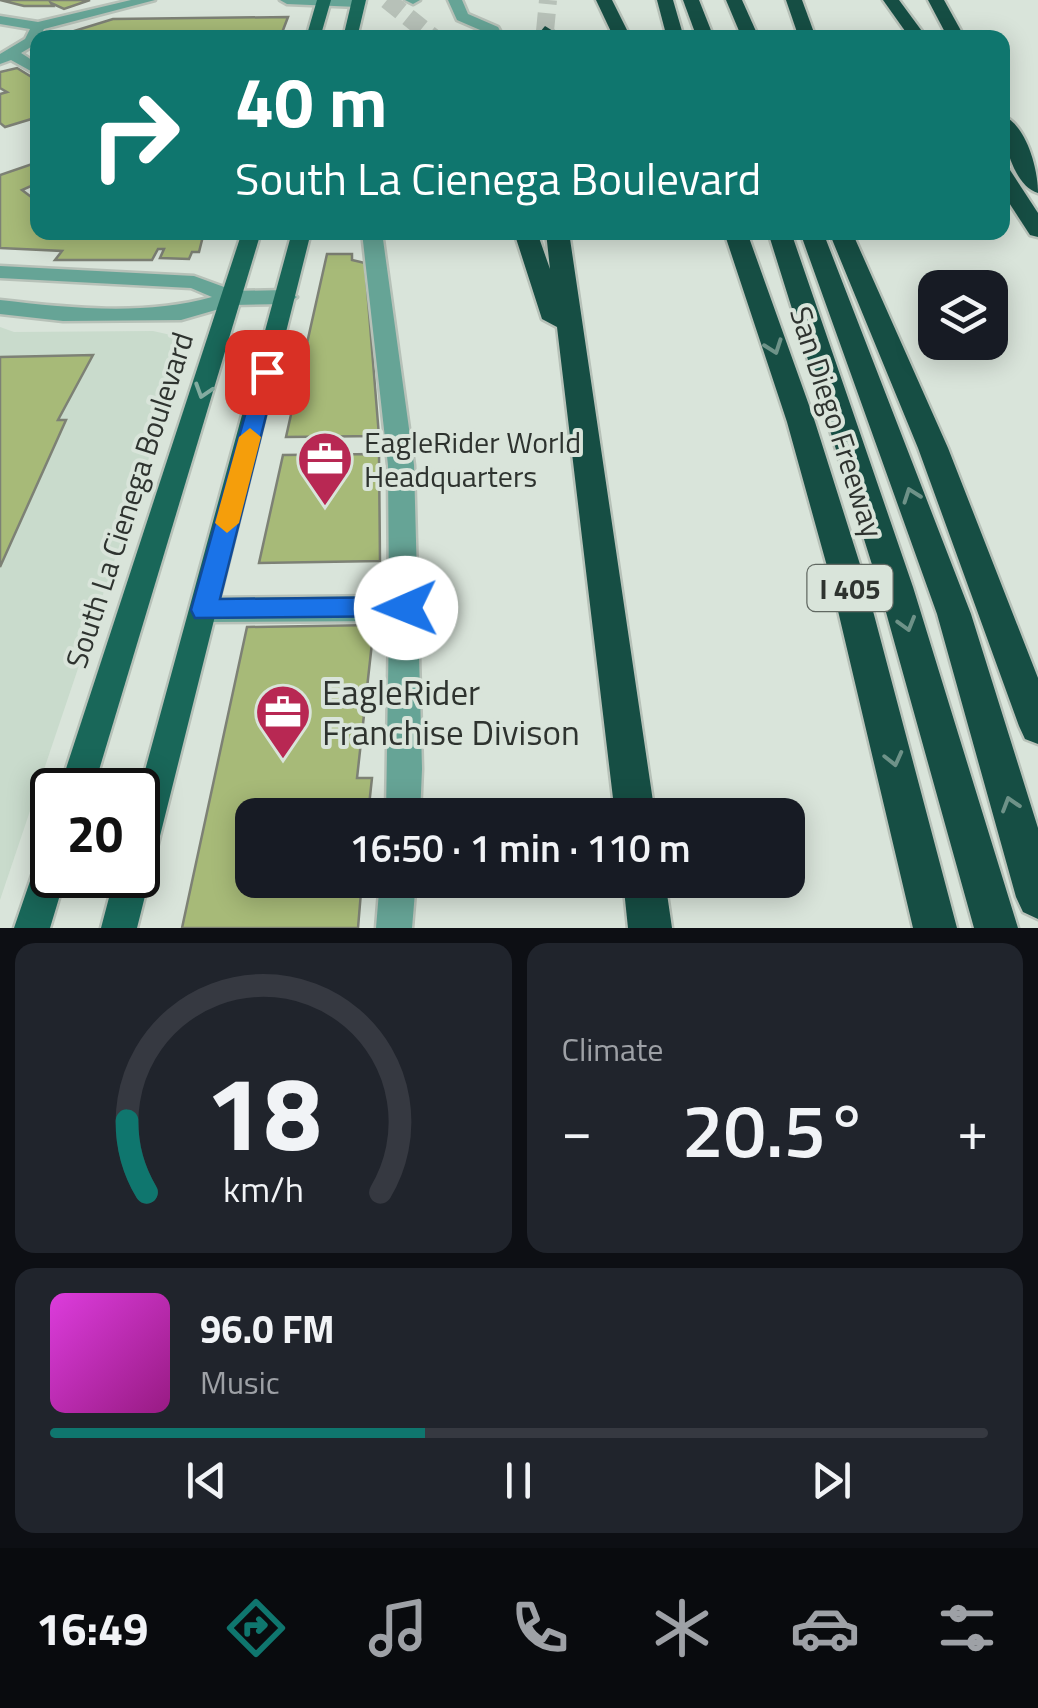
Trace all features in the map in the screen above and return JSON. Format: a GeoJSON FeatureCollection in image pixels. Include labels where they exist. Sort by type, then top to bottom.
{"type":"FeatureCollection","features":[{"type":"Feature","properties":{"kind":"highway"},"geometry":{"type":"LineString","coordinates":[[604,0],[619,30]]}},
{"type":"Feature","properties":{"kind":"highway"},"geometry":{"type":"LineString","coordinates":[[665,0],[674,30]]}},
{"type":"Feature","properties":{"kind":"highway"},"geometry":{"type":"LineString","coordinates":[[692,0],[703,30]]}},
{"type":"Feature","properties":{"kind":"highway"},"geometry":{"type":"LineString","coordinates":[[714,0],[727,30]]}},
{"type":"Feature","properties":{"kind":"highway"},"geometry":{"type":"LineString","coordinates":[[734,0],[747,30]]}},
{"type":"Feature","properties":{"kind":"highway"},"geometry":{"type":"LineString","coordinates":[[794,0],[805,30]]}},
{"type":"Feature","properties":{"kind":"highway"},"geometry":{"type":"LineString","coordinates":[[891,0],[914,30]]}},
{"type":"Feature","properties":{"kind":"highway"},"geometry":{"type":"LineString","coordinates":[[936,0],[953,30]]}},
{"type":"Feature","properties":{"kind":"highway"},"geometry":{"type":"LineString","coordinates":[[1010,136],[1038,187]]}},
{"type":"Feature","properties":{"kind":"highway"},"geometry":{"type":"LineString","coordinates":[[1010,187],[1038,230]]}},
{"type":"Feature","properties":{"kind":"highway"},"geometry":{"type":"LineString","coordinates":[[528,240],[578,384]]}},
{"type":"Feature","properties":{"kind":"highway"},"geometry":{"type":"LineString","coordinates":[[557,240],[632,798]]}},
{"type":"Feature","properties":{"kind":"highway","name":"San Diego Freeway"},"geometry":{"type":"LineString","coordinates":[[733,240],[801,422],[847,577],[935,928]]}},
{"type":"Feature","properties":{"kind":"highway"},"geometry":{"type":"LineString","coordinates":[[781,240],[896,588],[996,928]]}},
{"type":"Feature","properties":{"kind":"highway"},"geometry":{"type":"LineString","coordinates":[[814,240],[954,614],[1038,897]]}},
{"type":"Feature","properties":{"kind":"highway"},"geometry":{"type":"LineString","coordinates":[[844,240],[978,562],[1038,726]]}},
{"type":"Feature","properties":{"kind":"highway"},"geometry":{"type":"LineString","coordinates":[[856,240],[868,294]]}},
{"type":"Feature","properties":{"kind":"highway"},"geometry":{"type":"LineString","coordinates":[[646,898],[650,928]]}},
{"type":"Feature","properties":{"kind":"main road"},"geometry":{"type":"LineString","coordinates":[[315,30],[324,2]]}},
{"type":"Feature","properties":{"kind":"main road"},"geometry":{"type":"LineString","coordinates":[[352,30],[359,2]]}},
{"type":"Feature","properties":{"kind":"main road","name":"South La Cienega Boulevard"},"geometry":{"type":"LineString","coordinates":[[83,768],[250,240]]}},
{"type":"Feature","properties":{"kind":"main road"},"geometry":{"type":"LineString","coordinates":[[160,775],[300,240]]}},
{"type":"Feature","properties":{"kind":"main road"},"geometry":{"type":"LineString","coordinates":[[32,928],[41,898]]}},
{"type":"Feature","properties":{"kind":"main road"},"geometry":{"type":"LineString","coordinates":[[119,928],[127,898]]}},
{"type":"Feature","properties":{"kind":"street"},"geometry":{"type":"LineString","coordinates":[[0,20],[38,26],[148,0]]}},
{"type":"Feature","properties":{"kind":"street"},"geometry":{"type":"LineString","coordinates":[[287,0],[359,2]]}},
{"type":"Feature","properties":{"kind":"street"},"geometry":{"type":"LineString","coordinates":[[455,0],[462,18],[493,30]]}},
{"type":"Feature","properties":{"kind":"street"},"geometry":{"type":"LineString","coordinates":[[36,30],[38,26]]}},
{"type":"Feature","properties":{"kind":"street"},"geometry":{"type":"LineString","coordinates":[[6,57],[30,40]]}},
{"type":"Feature","properties":{"kind":"street"},"geometry":{"type":"LineString","coordinates":[[6,57],[30,68]]}},
{"type":"Feature","properties":{"kind":"street"},"geometry":{"type":"LineString","coordinates":[[373,240],[399,433],[406,608],[403,798]]}},
{"type":"Feature","properties":{"kind":"street"},"geometry":{"type":"LineString","coordinates":[[0,272],[194,282],[232,298]]}},
{"type":"Feature","properties":{"kind":"street"},"geometry":{"type":"LineString","coordinates":[[0,306],[63,314],[176,313],[232,298],[287,297]]}},
{"type":"Feature","properties":{"kind":"street"},"geometry":{"type":"LineString","coordinates":[[204,610],[406,608]]}},
{"type":"Feature","properties":{"kind":"street"},"geometry":{"type":"LineString","coordinates":[[394,928],[396,898]]}},
{"type":"Feature","properties":{"kind":"shaded area"},"geometry":{"type":"Polygon","coordinates":[[[0,327],[14,332],[153,331],[189,339],[44,768],[30,768],[30,811],[0,900],[0,327]]]}},
{"type":"Feature","properties":{"kind":"building"},"geometry":{"type":"Polygon","coordinates":[[[0,0],[90,0],[64,9],[51,3],[53,6],[24,6],[0,0]]]}},
{"type":"Feature","properties":{"kind":"building"},"geometry":{"type":"Polygon","coordinates":[[[288,17],[283,30],[77,30],[113,19],[288,17]]]}},
{"type":"Feature","properties":{"kind":"building"},"geometry":{"type":"Polygon","coordinates":[[[17,68],[30,76],[30,119],[5,127],[0,123],[0,94],[7,92],[0,88],[0,72],[17,68]]]}},
{"type":"Feature","properties":{"kind":"building"},"geometry":{"type":"Polygon","coordinates":[[[30,165],[30,186],[22,190],[30,196],[30,240],[202,240],[199,252],[192,252],[189,259],[160,258],[164,249],[158,249],[152,260],[55,260],[62,251],[0,248],[0,175],[30,165]]]}},
{"type":"Feature","properties":{"kind":"building"},"geometry":{"type":"Polygon","coordinates":[[[327,254],[352,254],[352,260],[365,263],[379,436],[286,437],[327,254]]]}},
{"type":"Feature","properties":{"kind":"building"},"geometry":{"type":"Polygon","coordinates":[[[93,355],[58,420],[66,420],[0,567],[0,357],[93,355]]]}},
{"type":"Feature","properties":{"kind":"building","name":"EagleRider World Headquarters"},"geometry":{"type":"Polygon","coordinates":[[[379,454],[380,561],[259,563],[283,455],[379,454]]]}},
{"type":"Feature","properties":{"kind":"building"},"geometry":{"type":"Polygon","coordinates":[[[374,625],[357,778],[372,778],[370,798],[235,798],[235,898],[360,898],[358,928],[182,928],[247,627],[374,625]]]}},
{"type":"Feature","properties":{"kind":"tunnel"},"geometry":{"type":"LineString","coordinates":[[387,0],[424,30]]}},
{"type":"Feature","properties":{"kind":"tunnel"},"geometry":{"type":"LineString","coordinates":[[545,30],[548,0]]}},
{"type":"Feature","properties":{"kind":"slow traffic"},"geometry":{"type":"LineString","coordinates":[[227,523],[250,437]]}},
{"type":"Feature","properties":{"kind":"place","name":"EagleRider World Headquarters"},"geometry":{"type":"Point","coordinates":[325,508]}},
{"type":"Feature","properties":{"kind":"place","name":"EagleRider Franchise Divison"},"geometry":{"type":"Point","coordinates":[283,761]}},
{"type":"Feature","properties":{"kind":"route"},"geometry":{"type":"LineString","coordinates":[[267,372],[204,610],[406,608]]}}]}
